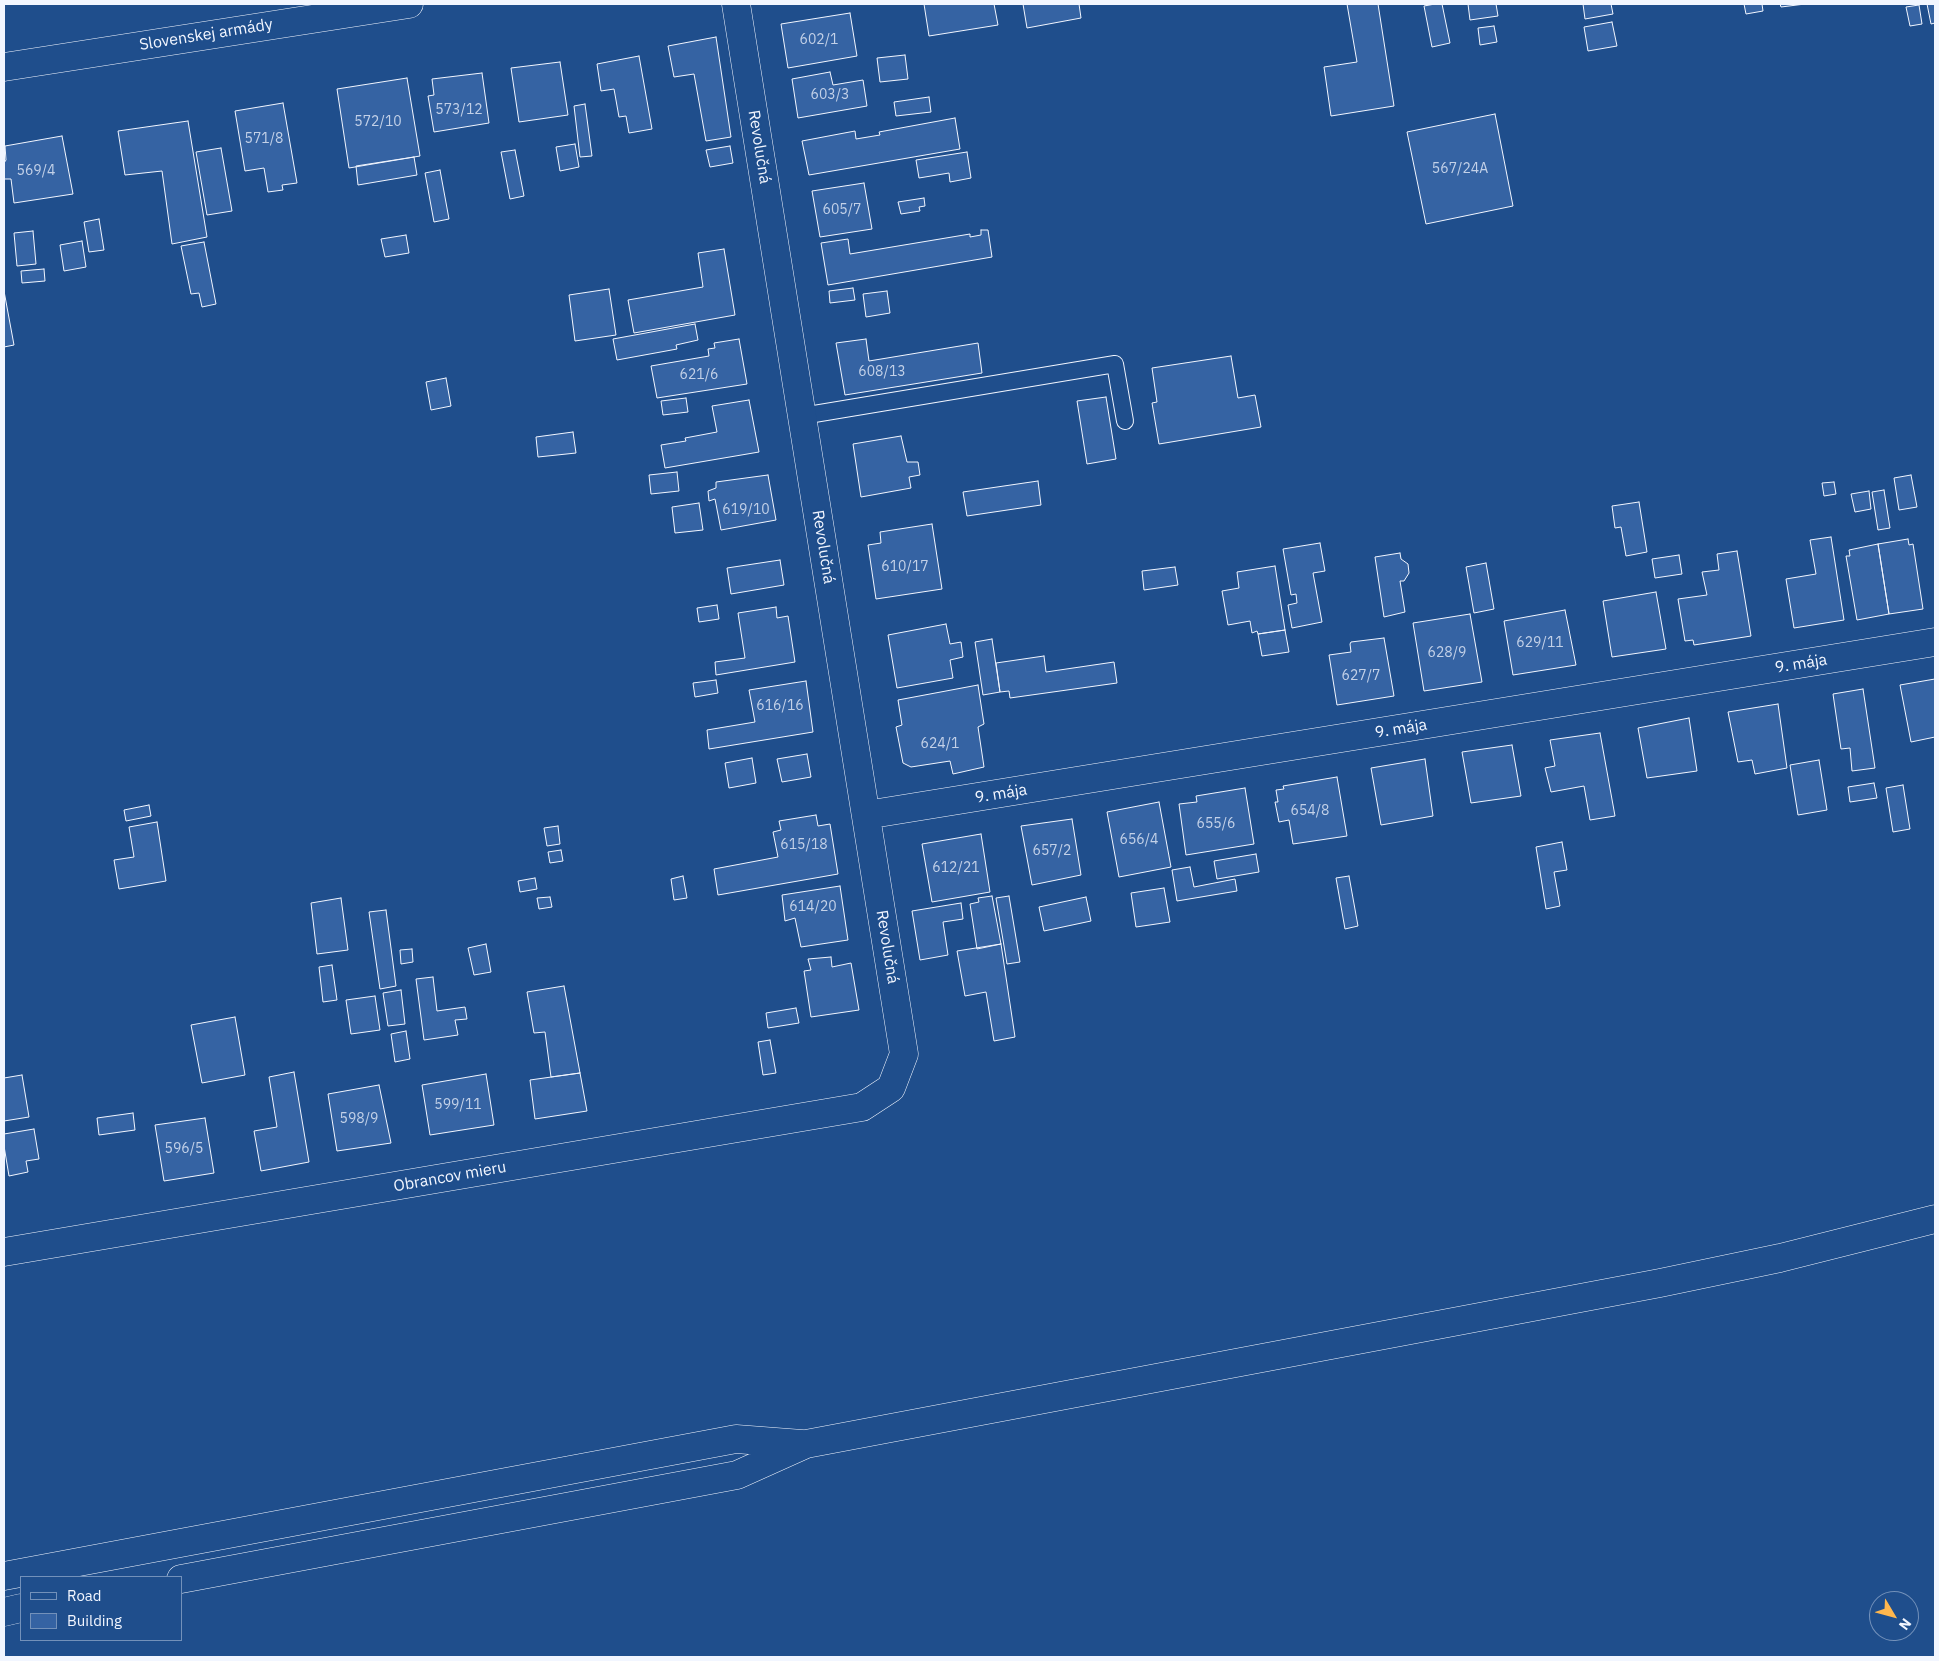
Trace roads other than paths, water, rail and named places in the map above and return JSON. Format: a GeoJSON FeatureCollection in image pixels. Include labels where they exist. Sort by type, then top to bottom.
{"type":"FeatureCollection","features":[{"type":"Feature","properties":{"kind":"street","name":"Slovenskej armády"},"geometry":{"type":"LineString","coordinates":[[4,67],[409,4]]}},
{"type":"Feature","properties":{"kind":"street","name":"Revolučná"},"geometry":{"type":"LineString","coordinates":[[736,4],[904,1054],[891,1088]]}},
{"type":"Feature","properties":{"kind":"street","name":"9. mája"},"geometry":{"type":"LineString","coordinates":[[866,815],[1935,642]]}},
{"type":"Feature","properties":{"kind":"street","name":"Obrancov mieru"},"geometry":{"type":"LineString","coordinates":[[4,1252],[862,1107],[891,1088]]}},
{"type":"Feature","properties":{"kind":"street"},"geometry":{"type":"LineString","coordinates":[[182,1579],[737,1475],[806,1444],[1660,1283],[1780,1258],[1935,1219]]}},
{"type":"Feature","properties":{"kind":"street"},"geometry":{"type":"LineString","coordinates":[[4,1576],[736,1439],[806,1444]]}},
{"type":"Feature","properties":{"kind":"street"},"geometry":{"type":"LineString","coordinates":[[4,1612],[20,1608]]}},
{"type":"Feature","properties":{"kind":"lane"},"geometry":{"type":"LineString","coordinates":[[802,416],[1115,364],[1125,421]]}}]}
